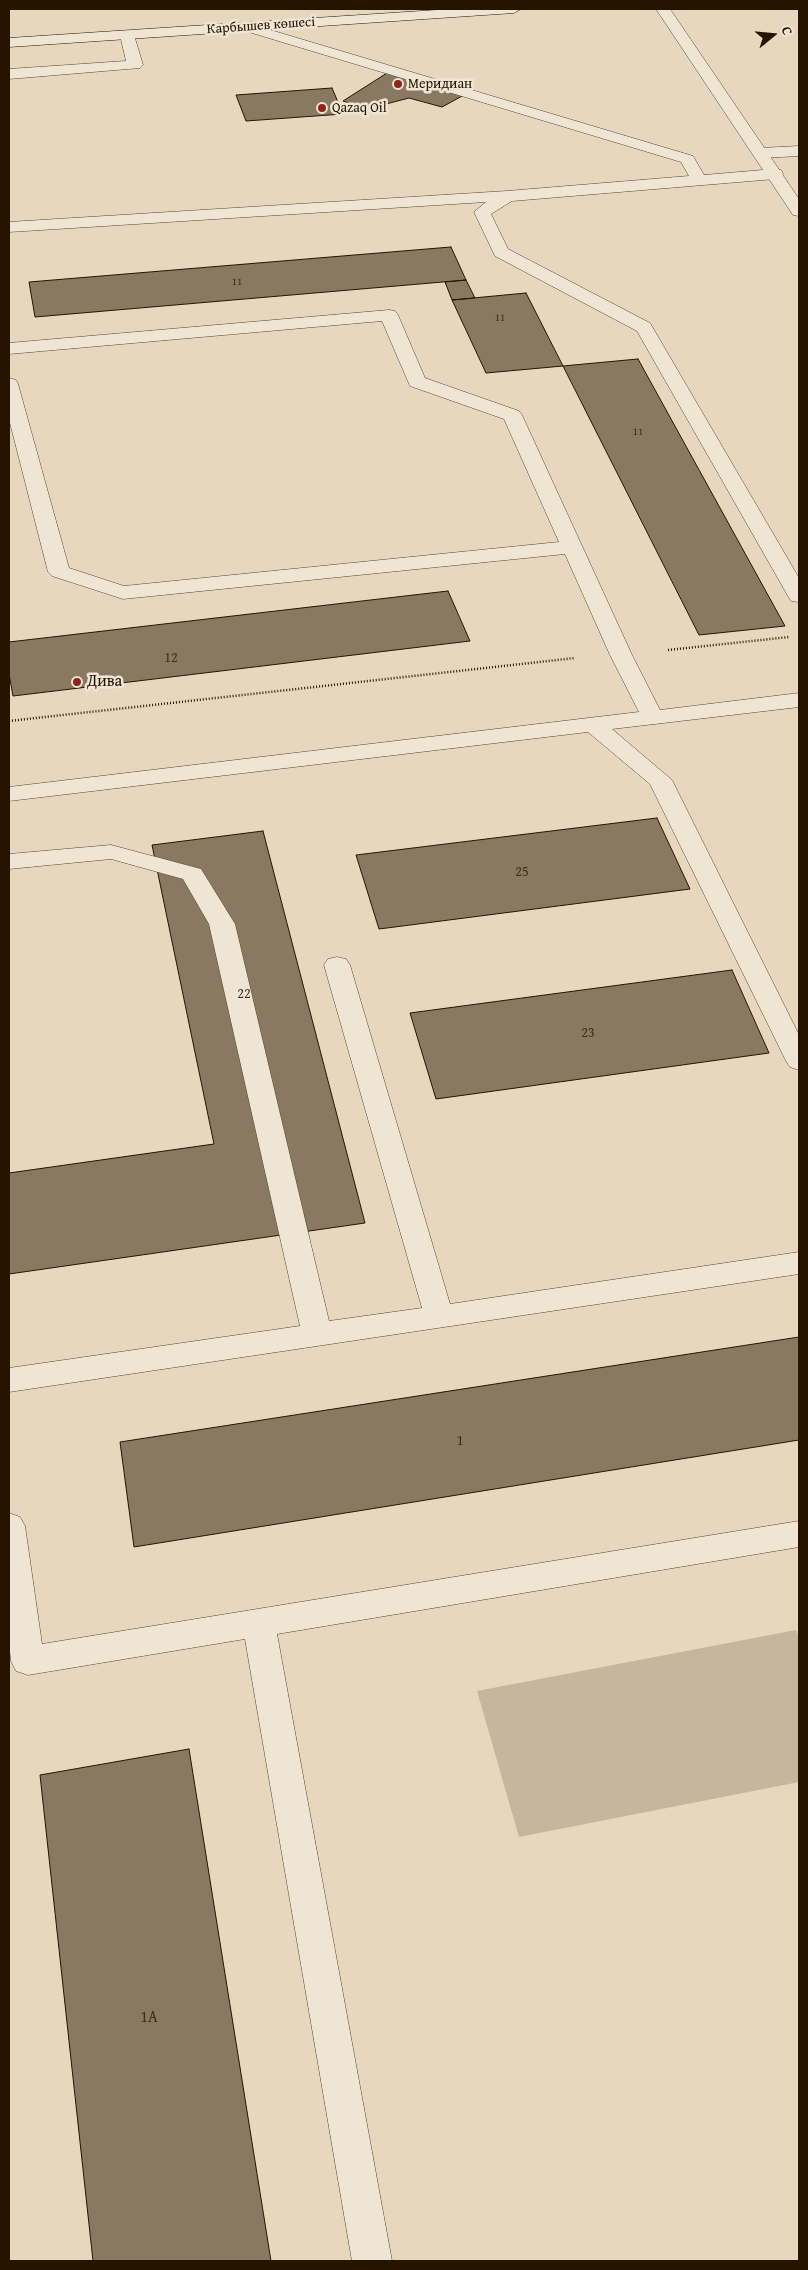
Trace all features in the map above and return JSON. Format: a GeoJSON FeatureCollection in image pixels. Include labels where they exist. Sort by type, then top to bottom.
{"type":"FeatureCollection","features":[{"type":"Feature","properties":{"kind":"main road","name":"Карбышев көшесі"},"geometry":{"type":"LineString","coordinates":[[9,43],[514,9]]}},
{"type":"Feature","properties":{"kind":"main road"},"geometry":{"type":"LineString","coordinates":[[662,9],[799,211]]}},
{"type":"Feature","properties":{"kind":"main road"},"geometry":{"type":"LineString","coordinates":[[247,27],[687,159],[699,180]]}},
{"type":"Feature","properties":{"kind":"main road"},"geometry":{"type":"LineString","coordinates":[[9,74],[135,65],[127,35]]}},
{"type":"Feature","properties":{"kind":"main road"},"geometry":{"type":"LineString","coordinates":[[761,153],[799,151]]}},
{"type":"Feature","properties":{"kind":"main road"},"geometry":{"type":"LineString","coordinates":[[9,227],[508,196],[775,174]]}},
{"type":"Feature","properties":{"kind":"main road"},"geometry":{"type":"LineString","coordinates":[[508,196],[482,212],[501,252],[644,327],[799,596]]}},
{"type":"Feature","properties":{"kind":"main road"},"geometry":{"type":"LineString","coordinates":[[9,349],[389,315],[417,382],[512,415],[621,655],[653,718]]}},
{"type":"Feature","properties":{"kind":"main road"},"geometry":{"type":"LineString","coordinates":[[9,384],[59,572],[123,593],[571,547]]}},
{"type":"Feature","properties":{"kind":"main road"},"geometry":{"type":"LineString","coordinates":[[9,794],[799,700]]}},
{"type":"Feature","properties":{"kind":"main road"},"geometry":{"type":"LineString","coordinates":[[593,725],[660,780],[799,1061]]}},
{"type":"Feature","properties":{"kind":"main road"},"geometry":{"type":"LineString","coordinates":[[9,862],[111,852],[192,874],[222,924],[317,1334]]}},
{"type":"Feature","properties":{"kind":"main road"},"geometry":{"type":"LineString","coordinates":[[337,965],[439,1316]]}},
{"type":"Feature","properties":{"kind":"main road"},"geometry":{"type":"LineString","coordinates":[[9,1380],[799,1264]]}},
{"type":"Feature","properties":{"kind":"main road"},"geometry":{"type":"LineString","coordinates":[[9,1526],[28,1662],[799,1534]]}},
{"type":"Feature","properties":{"kind":"main road"},"geometry":{"type":"LineString","coordinates":[[259,1623],[372,2261]]}},
{"type":"Feature","properties":{"kind":"path"},"geometry":{"type":"LineString","coordinates":[[9,721],[566,659],[792,637]]}},
{"type":"Feature","properties":{"kind":"shaded area"},"geometry":{"type":"Polygon","coordinates":[[[796,1630],[799,1638],[799,1782],[519,1837],[477,1691],[796,1630]]]}},
{"type":"Feature","properties":{"kind":"building","name":"Меридиан"},"geometry":{"type":"Polygon","coordinates":[[[387,73],[464,95],[442,107],[409,98],[367,109],[343,101],[387,73]]]}},
{"type":"Feature","properties":{"kind":"building"},"geometry":{"type":"Polygon","coordinates":[[[332,88],[343,114],[246,121],[236,95],[332,88]]]}},
{"type":"Feature","properties":{"kind":"building"},"geometry":{"type":"Polygon","coordinates":[[[451,247],[466,280],[35,317],[29,282],[451,247]]]}},
{"type":"Feature","properties":{"kind":"building"},"geometry":{"type":"Polygon","coordinates":[[[466,280],[475,298],[452,300],[445,282],[466,280]]]}},
{"type":"Feature","properties":{"kind":"building"},"geometry":{"type":"Polygon","coordinates":[[[526,293],[563,366],[486,373],[452,300],[526,293]]]}},
{"type":"Feature","properties":{"kind":"building"},"geometry":{"type":"Polygon","coordinates":[[[638,359],[785,626],[699,635],[563,366],[638,359]]]}},
{"type":"Feature","properties":{"kind":"building"},"geometry":{"type":"Polygon","coordinates":[[[448,591],[470,641],[13,696],[9,674],[9,642],[448,591]]]}},
{"type":"Feature","properties":{"kind":"building"},"geometry":{"type":"Polygon","coordinates":[[[657,818],[690,889],[379,929],[356,855],[657,818]]]}},
{"type":"Feature","properties":{"kind":"building"},"geometry":{"type":"Polygon","coordinates":[[[263,831],[365,1223],[9,1274],[9,1173],[214,1144],[152,845],[263,831]]]}},
{"type":"Feature","properties":{"kind":"building"},"geometry":{"type":"Polygon","coordinates":[[[732,970],[769,1053],[436,1099],[410,1013],[732,970]]]}},
{"type":"Feature","properties":{"kind":"building"},"geometry":{"type":"Polygon","coordinates":[[[799,1337],[799,1440],[134,1547],[120,1442],[799,1337]]]}},
{"type":"Feature","properties":{"kind":"building"},"geometry":{"type":"Polygon","coordinates":[[[189,1749],[271,2261],[93,2261],[40,1775],[189,1749]]]}},
{"type":"Feature","properties":{"kind":"place","name":"Меридиан"},"geometry":{"type":"Point","coordinates":[398,84]}},
{"type":"Feature","properties":{"kind":"place","name":"Qazaq Oil"},"geometry":{"type":"Point","coordinates":[322,108]}},
{"type":"Feature","properties":{"kind":"place","name":"Дива"},"geometry":{"type":"Point","coordinates":[77,682]}}]}
